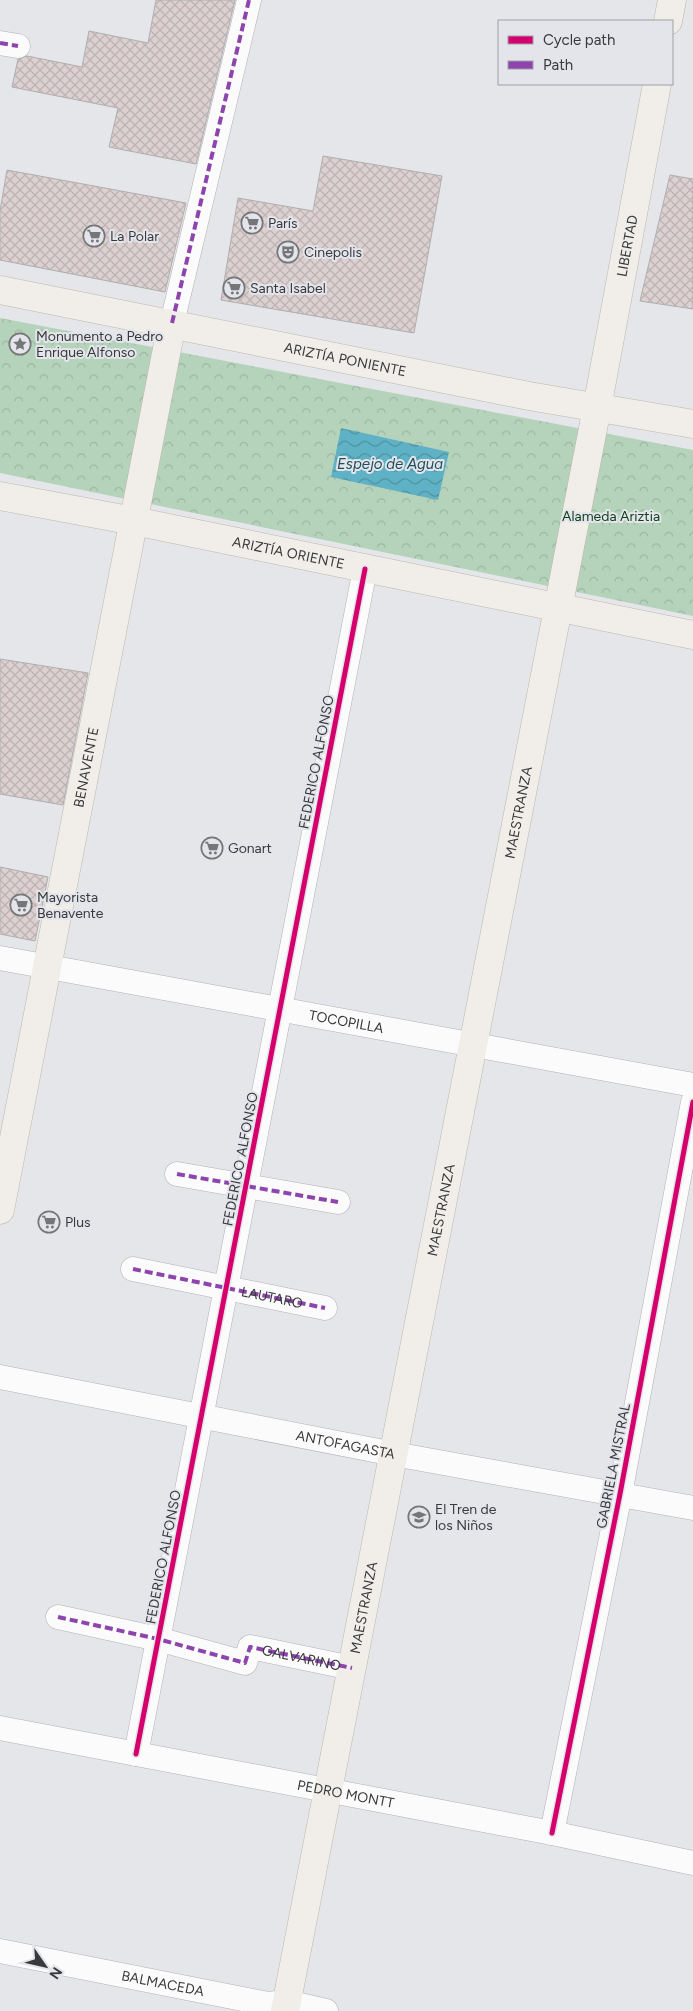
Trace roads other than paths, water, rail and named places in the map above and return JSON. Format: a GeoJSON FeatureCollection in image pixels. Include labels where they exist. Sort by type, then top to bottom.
{"type":"FeatureCollection","features":[{"type":"Feature","properties":{"kind":"main road"},"geometry":{"type":"LineString","coordinates":[[668,20],[672,0]]}},
{"type":"Feature","properties":{"kind":"main road","name":"LIBERTAD"},"geometry":{"type":"LineString","coordinates":[[598,408],[657,85]]}},
{"type":"Feature","properties":{"kind":"main road","name":"ARIZTÍA PONIENTE"},"geometry":{"type":"LineString","coordinates":[[0,290],[519,394],[693,424]]}},
{"type":"Feature","properties":{"kind":"main road","name":"BENAVENTE"},"geometry":{"type":"LineString","coordinates":[[0,1210],[172,324]]}},
{"type":"Feature","properties":{"kind":"main road","name":"MAESTRANZA"},"geometry":{"type":"LineString","coordinates":[[286,2007],[598,408]]}},
{"type":"Feature","properties":{"kind":"main road","name":"ARIZTÍA ORIENTE"},"geometry":{"type":"LineString","coordinates":[[0,496],[134,521],[693,635]]}},
{"type":"Feature","properties":{"kind":"street"},"geometry":{"type":"LineString","coordinates":[[172,324],[249,0]]}},
{"type":"Feature","properties":{"kind":"street","name":"FEDERICO ALFONSO"},"geometry":{"type":"LineString","coordinates":[[136,1754],[365,569]]}},
{"type":"Feature","properties":{"kind":"street","name":"TOCOPILLA"},"geometry":{"type":"LineString","coordinates":[[0,958],[280,1011],[693,1085]]}},
{"type":"Feature","properties":{"kind":"street","name":"GABRIELA MISTRAL"},"geometry":{"type":"LineString","coordinates":[[552,1833],[620,1494],[693,1102]]}},
{"type":"Feature","properties":{"kind":"street"},"geometry":{"type":"LineString","coordinates":[[177,1174],[338,1202]]}},
{"type":"Feature","properties":{"kind":"street","name":"LAUTARO"},"geometry":{"type":"LineString","coordinates":[[133,1269],[325,1308]]}},
{"type":"Feature","properties":{"kind":"street","name":"ANTOFAGASTA"},"geometry":{"type":"LineString","coordinates":[[0,1377],[394,1454],[693,1508]]}},
{"type":"Feature","properties":{"kind":"street","name":"GALVARINO"},"geometry":{"type":"LineString","coordinates":[[58,1617],[158,1639],[245,1663],[250,1647],[352,1668]]}},
{"type":"Feature","properties":{"kind":"street","name":"PEDRO MONTT"},"geometry":{"type":"LineString","coordinates":[[0,1728],[552,1833],[693,1863]]}},
{"type":"Feature","properties":{"kind":"street","name":"BALMACEDA"},"geometry":{"type":"LineString","coordinates":[[0,1951],[268,2004],[326,2011]]}},
{"type":"Feature","properties":{"kind":"water","name":"Espejo de Agua"},"geometry":{"type":"Polygon","coordinates":[[[341,428],[449,452],[438,500],[331,477],[341,428]]]}},
{"type":"Feature","properties":{"kind":"place","name":"París"},"geometry":{"type":"Point","coordinates":[252,223]}},
{"type":"Feature","properties":{"kind":"place","name":"La Polar"},"geometry":{"type":"Point","coordinates":[94,236]}},
{"type":"Feature","properties":{"kind":"place","name":"Cinepolis"},"geometry":{"type":"Point","coordinates":[288,252]}},
{"type":"Feature","properties":{"kind":"place","name":"Santa Isabel"},"geometry":{"type":"Point","coordinates":[234,288]}},
{"type":"Feature","properties":{"kind":"place","name":"Monumento a Pedro Enrique Alfonso"},"geometry":{"type":"Point","coordinates":[20,344]}},
{"type":"Feature","properties":{"kind":"place","name":"Gonart"},"geometry":{"type":"Point","coordinates":[212,848]}},
{"type":"Feature","properties":{"kind":"place","name":"Mayorista Benavente"},"geometry":{"type":"Point","coordinates":[21,905]}},
{"type":"Feature","properties":{"kind":"place","name":"Plus"},"geometry":{"type":"Point","coordinates":[49,1222]}},
{"type":"Feature","properties":{"kind":"place","name":"El Tren de los Niños"},"geometry":{"type":"Point","coordinates":[419,1517]}},
{"type":"Feature","properties":{"kind":"park label","name":"Alameda Ariztia"},"geometry":{"type":"Point","coordinates":[611,516]}}]}
